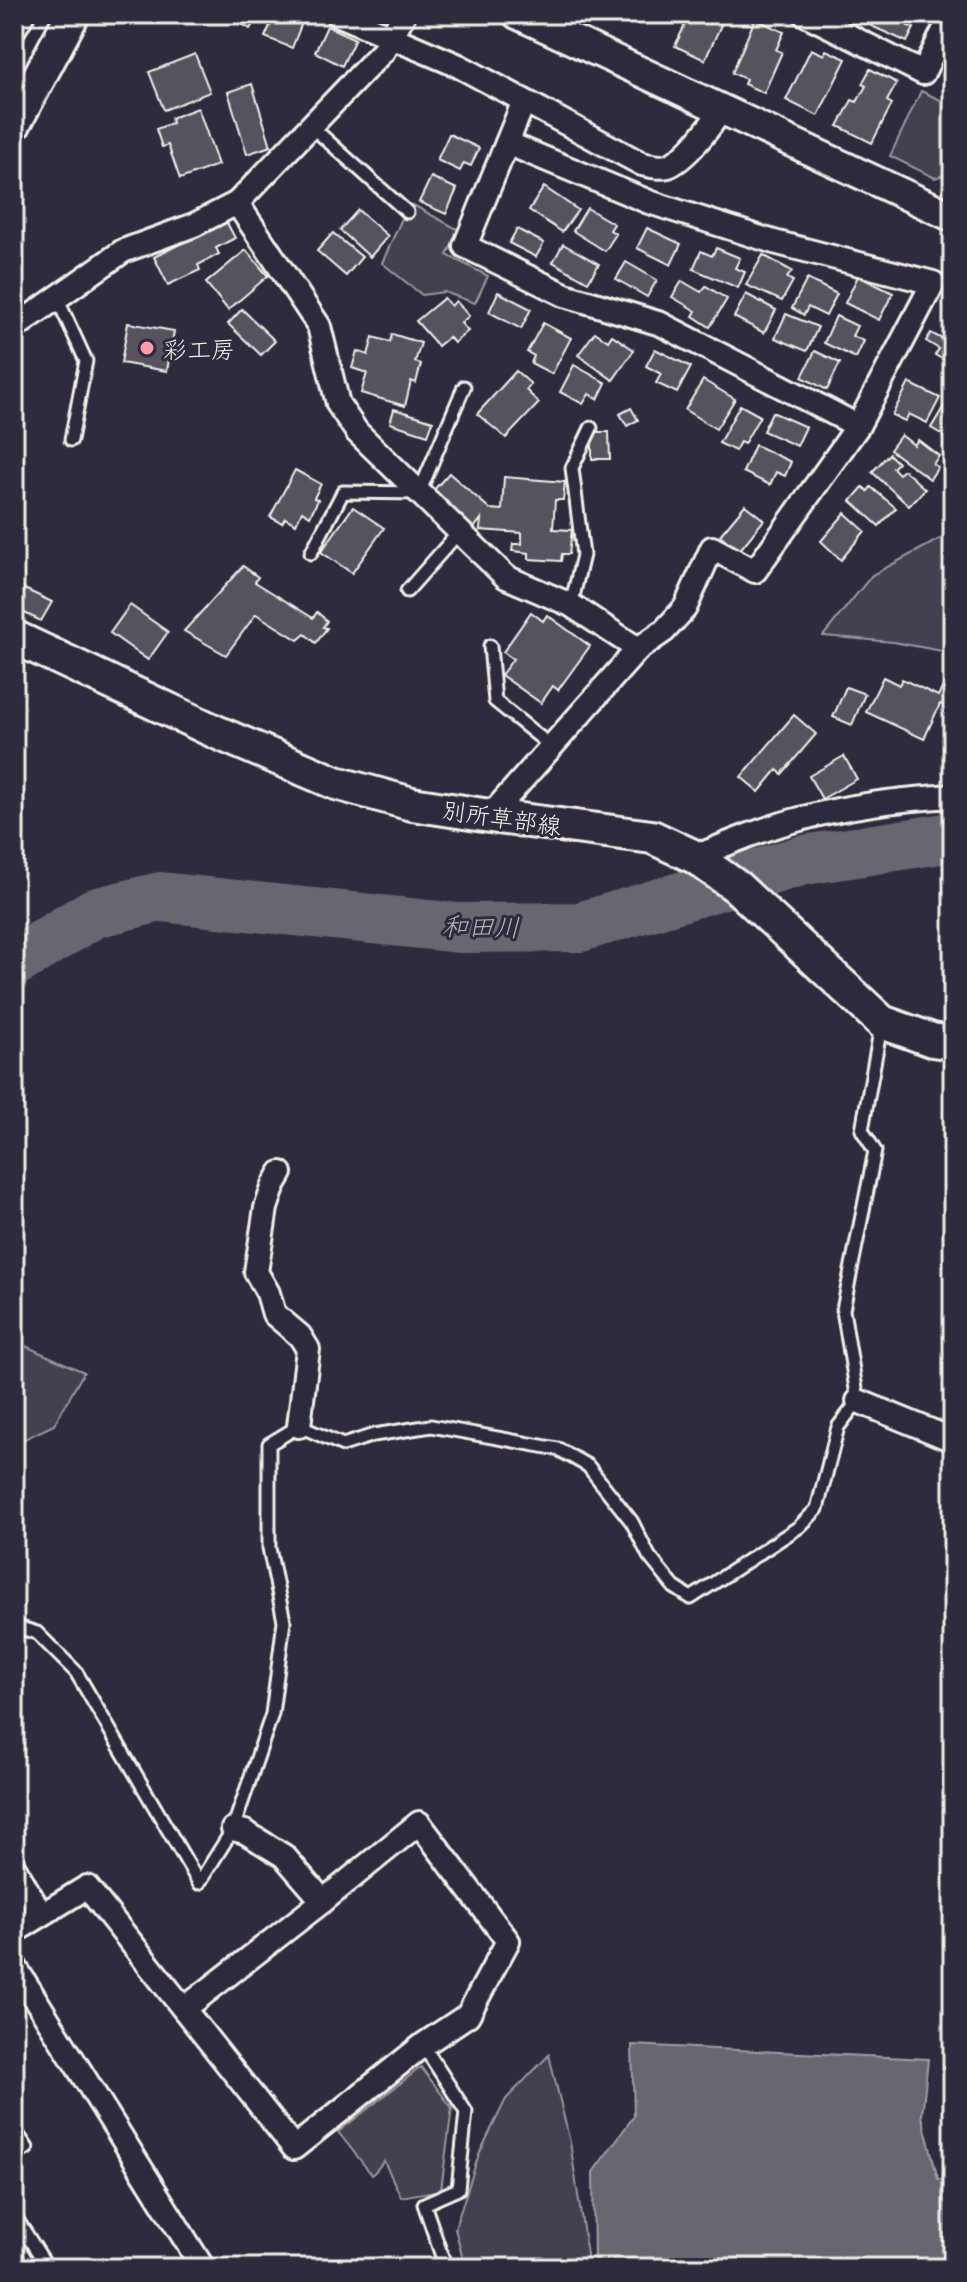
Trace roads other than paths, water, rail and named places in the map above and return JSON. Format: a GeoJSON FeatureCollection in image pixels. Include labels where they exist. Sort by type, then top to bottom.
{"type":"FeatureCollection","features":[{"type":"Feature","properties":{"kind":"main road"},"geometry":{"type":"LineString","coordinates":[[14,124],[73,14]]}},
{"type":"Feature","properties":{"kind":"main road","name":"別所草部線"},"geometry":{"type":"LineString","coordinates":[[14,637],[216,732],[336,783],[412,804],[652,837],[700,861],[737,887],[882,1022],[932,1040],[953,1043]]}},
{"type":"Feature","properties":{"kind":"street"},"geometry":{"type":"LineString","coordinates":[[14,29],[23,14]]}},
{"type":"Feature","properties":{"kind":"street"},"geometry":{"type":"LineString","coordinates":[[337,14],[459,66],[642,164],[669,166],[700,141],[721,110]]}},
{"type":"Feature","properties":{"kind":"street"},"geometry":{"type":"LineString","coordinates":[[14,328],[123,251],[194,225],[237,203],[383,51],[404,14]]}},
{"type":"Feature","properties":{"kind":"street"},"geometry":{"type":"LineString","coordinates":[[517,14],[953,217]]}},
{"type":"Feature","properties":{"kind":"street"},"geometry":{"type":"LineString","coordinates":[[805,14],[923,73],[952,14]]}},
{"type":"Feature","properties":{"kind":"street"},"geometry":{"type":"LineString","coordinates":[[524,101],[465,246],[565,295],[661,324],[858,426]]}},
{"type":"Feature","properties":{"kind":"street"},"geometry":{"type":"LineString","coordinates":[[490,816],[638,649],[664,631],[685,608],[712,548],[755,571],[858,426],[933,283],[774,242],[649,202],[507,143]]}},
{"type":"Feature","properties":{"kind":"street"},"geometry":{"type":"LineString","coordinates":[[237,203],[319,326],[338,404],[357,432],[506,577],[571,605],[638,649]]}},
{"type":"Feature","properties":{"kind":"street"},"geometry":{"type":"LineString","coordinates":[[700,861],[798,819],[906,799],[953,796]]}},
{"type":"Feature","properties":{"kind":"street"},"geometry":{"type":"LineString","coordinates":[[281,1173],[266,1208],[256,1272],[268,1293],[274,1314],[300,1336],[308,1349],[299,1426]]}},
{"type":"Feature","properties":{"kind":"street"},"geometry":{"type":"LineString","coordinates":[[858,1401],[953,1440]]}},
{"type":"Feature","properties":{"kind":"street"},"geometry":{"type":"LineString","coordinates":[[14,1932],[87,1887],[294,2148],[423,2045],[468,2015],[508,1941],[419,1823],[184,2009]]}},
{"type":"Feature","properties":{"kind":"street"},"geometry":{"type":"LineString","coordinates":[[233,1829],[245,1832],[284,1856],[323,1901]]}},
{"type":"Feature","properties":{"kind":"street"},"geometry":{"type":"LineString","coordinates":[[14,1867],[41,1914]]}},
{"type":"Feature","properties":{"kind":"street"},"geometry":{"type":"LineString","coordinates":[[14,1965],[203,2268]]}},
{"type":"Feature","properties":{"kind":"lane"},"geometry":{"type":"LineString","coordinates":[[311,126],[407,212]]}},
{"type":"Feature","properties":{"kind":"lane"},"geometry":{"type":"LineString","coordinates":[[57,298],[86,361],[71,440]]}},
{"type":"Feature","properties":{"kind":"lane"},"geometry":{"type":"LineString","coordinates":[[311,553],[343,492],[419,493],[464,387]]}},
{"type":"Feature","properties":{"kind":"lane"},"geometry":{"type":"LineString","coordinates":[[571,605],[583,555],[572,468],[591,428]]}},
{"type":"Feature","properties":{"kind":"lane"},"geometry":{"type":"LineString","coordinates":[[407,591],[459,532]]}},
{"type":"Feature","properties":{"kind":"lane"},"geometry":{"type":"LineString","coordinates":[[490,646],[495,701],[552,748]]}},
{"type":"Feature","properties":{"kind":"lane"},"geometry":{"type":"LineString","coordinates":[[14,1626],[37,1633],[76,1672],[199,1883],[233,1829],[272,1714],[284,1621],[269,1548],[269,1444],[299,1426],[343,1445],[374,1435],[431,1426],[558,1449],[588,1466],[632,1522],[649,1556],[674,1587],[691,1598],[799,1527],[817,1509],[838,1427],[858,1401],[843,1310],[875,1151],[862,1130],[882,1022]]}},
{"type":"Feature","properties":{"kind":"lane"},"geometry":{"type":"LineString","coordinates":[[423,2045],[466,2112],[458,2189],[424,2204],[446,2268]]}},
{"type":"Feature","properties":{"kind":"lane"},"geometry":{"type":"LineString","coordinates":[[14,2129],[27,2148],[14,2156]]}},
{"type":"Feature","properties":{"kind":"lane"},"geometry":{"type":"LineString","coordinates":[[14,2215],[48,2268]]}},
{"type":"Feature","properties":{"kind":"waterway","name":"和田川"},"geometry":{"type":"LineString","coordinates":[[14,962],[94,913],[160,897],[459,928],[580,927],[804,860],[953,837]]}},
{"type":"Feature","properties":{"kind":"place","name":"彩工房"},"geometry":{"type":"Point","coordinates":[147,348]}}]}
